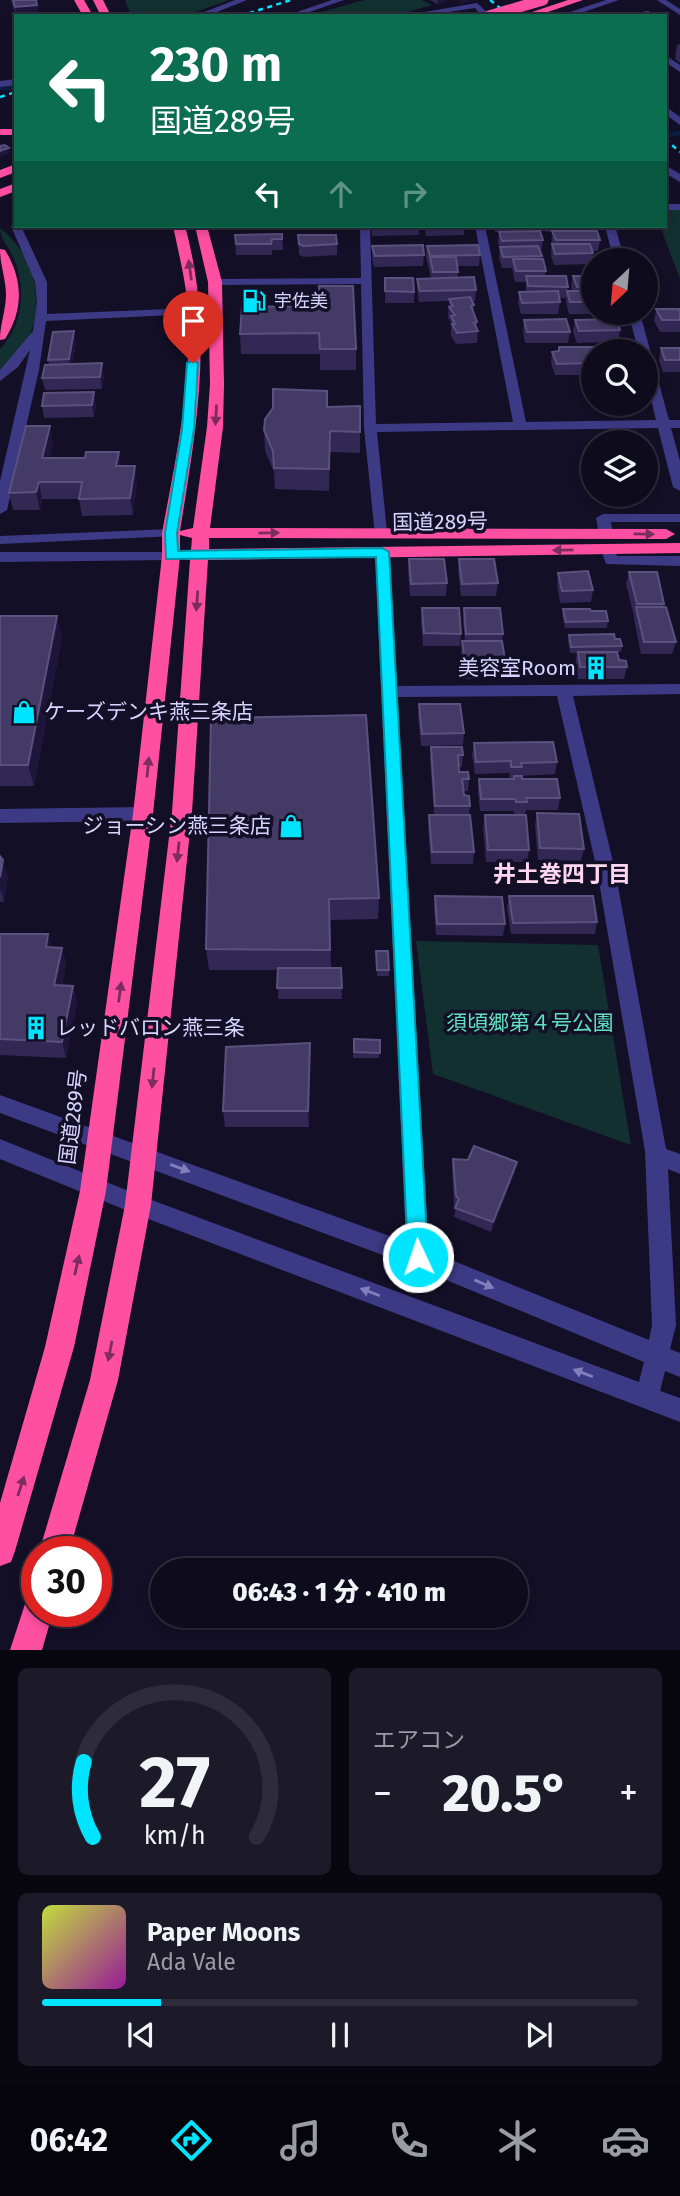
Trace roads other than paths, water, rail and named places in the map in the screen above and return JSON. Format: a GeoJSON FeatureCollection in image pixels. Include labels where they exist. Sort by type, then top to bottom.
{"type":"FeatureCollection","features":[{"type":"Feature","properties":{"kind":"highway"},"geometry":{"type":"LineString","coordinates":[[495,14],[543,0]]}},
{"type":"Feature","properties":{"kind":"highway"},"geometry":{"type":"LineString","coordinates":[[532,14],[578,0]]}},
{"type":"Feature","properties":{"kind":"highway","name":"国道289号"},"geometry":{"type":"LineString","coordinates":[[0,1551],[41,1422],[94,1187],[101,1139],[143,814],[171,544],[192,383],[194,311],[187,250],[179,228]]}},
{"type":"Feature","properties":{"kind":"highway"},"geometry":{"type":"LineString","coordinates":[[59,1536],[104,1380],[138,1205],[183,812],[201,544],[215,427],[217,384],[215,282],[202,228]]}},
{"type":"Feature","properties":{"kind":"highway"},"geometry":{"type":"LineString","coordinates":[[0,253],[13,284],[13,302],[8,322],[0,336]]}},
{"type":"Feature","properties":{"kind":"highway","name":"国道289号"},"geometry":{"type":"LineString","coordinates":[[201,544],[380,531],[607,541],[680,548]]}},
{"type":"Feature","properties":{"kind":"highway","name":"国道289号"},"geometry":{"type":"LineString","coordinates":[[171,544],[382,552],[607,541],[680,534]]}},
{"type":"Feature","properties":{"kind":"highway"},"geometry":{"type":"LineString","coordinates":[[26,1650],[33,1627]]}},
{"type":"Feature","properties":{"kind":"street"},"geometry":{"type":"LineString","coordinates":[[204,14],[243,0]]}},
{"type":"Feature","properties":{"kind":"street"},"geometry":{"type":"LineString","coordinates":[[295,14],[340,0]]}},
{"type":"Feature","properties":{"kind":"street"},"geometry":{"type":"LineString","coordinates":[[569,14],[615,0]]}},
{"type":"Feature","properties":{"kind":"street"},"geometry":{"type":"LineString","coordinates":[[661,0],[680,13]]}},
{"type":"Feature","properties":{"kind":"street"},"geometry":{"type":"LineString","coordinates":[[418,14],[477,5],[486,14]]}},
{"type":"Feature","properties":{"kind":"street"},"geometry":{"type":"LineString","coordinates":[[596,6],[606,14]]}},
{"type":"Feature","properties":{"kind":"street"},"geometry":{"type":"LineString","coordinates":[[669,131],[680,128]]}},
{"type":"Feature","properties":{"kind":"street"},"geometry":{"type":"LineString","coordinates":[[0,510],[33,370],[41,321],[41,282],[18,228]]}},
{"type":"Feature","properties":{"kind":"street"},"geometry":{"type":"LineString","coordinates":[[365,228],[370,428],[380,531]]}},
{"type":"Feature","properties":{"kind":"street"},"geometry":{"type":"LineString","coordinates":[[480,228],[520,425]]}},
{"type":"Feature","properties":{"kind":"street"},"geometry":{"type":"LineString","coordinates":[[611,228],[616,248]]}},
{"type":"Feature","properties":{"kind":"street"},"geometry":{"type":"LineString","coordinates":[[215,282],[365,281]]}},
{"type":"Feature","properties":{"kind":"street"},"geometry":{"type":"LineString","coordinates":[[41,321],[194,311]]}},
{"type":"Feature","properties":{"kind":"street"},"geometry":{"type":"LineString","coordinates":[[0,377],[26,349],[41,321]]}},
{"type":"Feature","properties":{"kind":"street"},"geometry":{"type":"LineString","coordinates":[[658,399],[680,487]]}},
{"type":"Feature","properties":{"kind":"street"},"geometry":{"type":"LineString","coordinates":[[370,428],[680,424]]}},
{"type":"Feature","properties":{"kind":"street"},"geometry":{"type":"LineString","coordinates":[[680,518],[603,518],[611,561],[680,561]]}},
{"type":"Feature","properties":{"kind":"street"},"geometry":{"type":"LineString","coordinates":[[0,540],[171,544]]}},
{"type":"Feature","properties":{"kind":"street"},"geometry":{"type":"LineString","coordinates":[[0,557],[171,544]]}},
{"type":"Feature","properties":{"kind":"street"},"geometry":{"type":"LineString","coordinates":[[382,552],[418,1257]]}},
{"type":"Feature","properties":{"kind":"street"},"geometry":{"type":"LineString","coordinates":[[391,692],[680,689]]}},
{"type":"Feature","properties":{"kind":"street"},"geometry":{"type":"LineString","coordinates":[[564,690],[606,870],[657,1156],[680,1164]]}},
{"type":"Feature","properties":{"kind":"street"},"geometry":{"type":"LineString","coordinates":[[0,816],[143,814]]}},
{"type":"Feature","properties":{"kind":"street"},"geometry":{"type":"LineString","coordinates":[[0,1104],[418,1257],[680,1366]]}},
{"type":"Feature","properties":{"kind":"street"},"geometry":{"type":"LineString","coordinates":[[0,1149],[138,1205],[680,1410]]}},
{"type":"Feature","properties":{"kind":"street"},"geometry":{"type":"LineString","coordinates":[[647,1398],[664,1325],[656,1150]]}},
{"type":"Feature","properties":{"kind":"waterway"},"geometry":{"type":"LineString","coordinates":[[0,88],[14,87]]}},
{"type":"Feature","properties":{"kind":"waterway"},"geometry":{"type":"LineString","coordinates":[[667,136],[680,133]]}},
{"type":"Feature","properties":{"kind":"railway"},"geometry":{"type":"LineString","coordinates":[[246,14],[291,0]]}},
{"type":"Feature","properties":{"kind":"railway"},"geometry":{"type":"LineString","coordinates":[[490,0],[508,14]]}},
{"type":"Feature","properties":{"kind":"railway"},"geometry":{"type":"LineString","coordinates":[[0,97],[14,93]]}},
{"type":"Feature","properties":{"kind":"railway"},"geometry":{"type":"LineString","coordinates":[[667,141],[680,152]]}},
{"type":"Feature","properties":{"kind":"place","name":"宇佐美"},"geometry":{"type":"Point","coordinates":[254,301]}},
{"type":"Feature","properties":{"kind":"place","name":"美容室Room"},"geometry":{"type":"Point","coordinates":[596,668]}},
{"type":"Feature","properties":{"kind":"place","name":"ケーズデンキ燕三条店"},"geometry":{"type":"Point","coordinates":[24,712]}},
{"type":"Feature","properties":{"kind":"place","name":"ジョーシン燕三条店"},"geometry":{"type":"Point","coordinates":[291,826]}},
{"type":"Feature","properties":{"kind":"place","name":"レッドバロン燕三条"},"geometry":{"type":"Point","coordinates":[36,1028]}},
{"type":"Feature","properties":{"kind":"district","name":"井土巻四丁目"},"geometry":{"type":"Point","coordinates":[562,874]}},
{"type":"Feature","properties":{"kind":"park label","name":"須頃郷第４号公園"},"geometry":{"type":"Point","coordinates":[530,1023]}}]}
